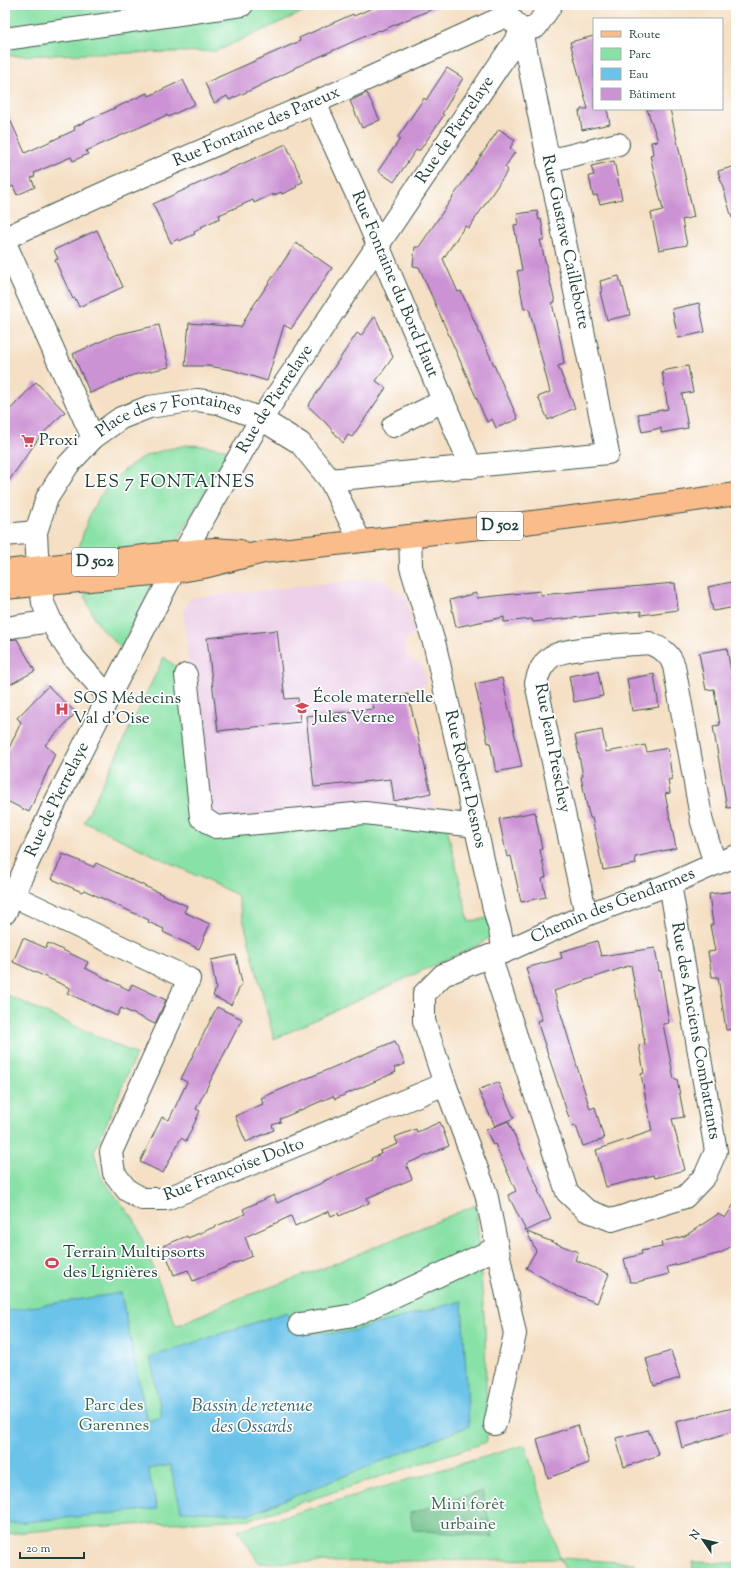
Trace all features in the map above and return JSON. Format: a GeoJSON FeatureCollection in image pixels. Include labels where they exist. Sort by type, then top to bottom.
{"type":"FeatureCollection","features":[{"type":"Feature","properties":{"kind":"main road","name":"D 502"},"geometry":{"type":"LineString","coordinates":[[5,571],[39,576],[174,572],[204,567],[263,552],[619,511],[736,494]]}},
{"type":"Feature","properties":{"kind":"main road","name":"D 502"},"geometry":{"type":"LineString","coordinates":[[5,588],[39,576],[184,552],[214,549],[263,552]]}},
{"type":"Feature","properties":{"kind":"street"},"geometry":{"type":"LineString","coordinates":[[5,39],[242,5]]}},
{"type":"Feature","properties":{"kind":"street","name":"Rue de Pierrelaye"},"geometry":{"type":"LineString","coordinates":[[7,900],[110,694],[184,552],[261,418],[377,246],[512,17],[536,27],[551,5]]}},
{"type":"Feature","properties":{"kind":"street","name":"Rue Fontaine des Pareux"},"geometry":{"type":"LineString","coordinates":[[5,238],[115,188],[512,17]]}},
{"type":"Feature","properties":{"kind":"street","name":"Rue Gustave Caillebotte"},"geometry":{"type":"LineString","coordinates":[[471,467],[608,452],[548,161],[512,17]]}},
{"type":"Feature","properties":{"kind":"street","name":"Rue Fontaine du Bord Haut"},"geometry":{"type":"LineString","coordinates":[[315,103],[357,195],[377,246],[471,467]]}},
{"type":"Feature","properties":{"kind":"street"},"geometry":{"type":"LineString","coordinates":[[548,161],[618,144]]}},
{"type":"Feature","properties":{"kind":"street"},"geometry":{"type":"LineString","coordinates":[[5,243],[93,438]]}},
{"type":"Feature","properties":{"kind":"street","name":"Place des 7 Fontaines"},"geometry":{"type":"LineString","coordinates":[[110,694],[101,688],[75,659],[58,634],[43,603],[39,576],[36,532],[47,498],[68,465],[93,438],[121,418],[149,407],[196,400],[219,403],[261,418],[300,442],[330,480],[360,541]]}},
{"type":"Feature","properties":{"kind":"street"},"geometry":{"type":"LineString","coordinates":[[392,426],[443,401]]}},
{"type":"Feature","properties":{"kind":"street"},"geometry":{"type":"LineString","coordinates":[[330,480],[471,467]]}},
{"type":"Feature","properties":{"kind":"street"},"geometry":{"type":"LineString","coordinates":[[5,536],[36,532]]}},
{"type":"Feature","properties":{"kind":"street","name":"Rue Robert Desnos"},"geometry":{"type":"LineString","coordinates":[[410,536],[411,567],[435,646],[500,930],[497,954]]}},
{"type":"Feature","properties":{"kind":"street"},"geometry":{"type":"LineString","coordinates":[[5,628],[52,621]]}},
{"type":"Feature","properties":{"kind":"street","name":"Rue Jean Preschey"},"geometry":{"type":"LineString","coordinates":[[586,915],[536,683],[538,674],[545,664],[552,657],[566,651],[649,643],[661,649],[671,657],[674,666],[702,822],[715,864]]}},
{"type":"Feature","properties":{"kind":"street"},"geometry":{"type":"LineString","coordinates":[[186,675],[201,817],[216,827],[365,813],[476,826]]}},
{"type":"Feature","properties":{"kind":"street","name":"Chemin des Gendarmes"},"geometry":{"type":"LineString","coordinates":[[497,954],[586,915],[670,884],[736,856]]}},
{"type":"Feature","properties":{"kind":"street","name":"Rue des Anciens Combattants"},"geometry":{"type":"LineString","coordinates":[[497,954],[567,1192],[586,1210],[612,1220],[685,1197],[705,1176],[716,1151],[670,884]]}},
{"type":"Feature","properties":{"kind":"street","name":"Rue Françoise Dolto"},"geometry":{"type":"LineString","coordinates":[[7,900],[189,979],[111,1152],[114,1173],[128,1190],[142,1199],[166,1199],[444,1084]]}},
{"type":"Feature","properties":{"kind":"street"},"geometry":{"type":"LineString","coordinates":[[495,1424],[515,1334],[486,1194],[444,1084],[424,1021],[424,994],[443,975],[497,954]]}},
{"type":"Feature","properties":{"kind":"street"},"geometry":{"type":"LineString","coordinates":[[300,1324],[354,1315],[497,1248]]}},
{"type":"Feature","properties":{"kind":"shaded area","name":"École maternelle Jules Verne"},"geometry":{"type":"Polygon","coordinates":[[[379,578],[406,597],[414,634],[404,642],[408,658],[422,665],[426,684],[406,689],[436,817],[366,810],[365,801],[217,820],[204,809],[183,612],[191,598],[379,578]]]}},
{"type":"Feature","properties":{"kind":"green space"},"geometry":{"type":"Polygon","coordinates":[[[5,5],[318,5],[217,51],[5,56],[5,5]]]}},
{"type":"Feature","properties":{"kind":"green space"},"geometry":{"type":"Polygon","coordinates":[[[186,445],[206,446],[228,450],[175,545],[78,553],[89,516],[101,494],[118,476],[141,458],[157,452],[186,445]]]}},
{"type":"Feature","properties":{"kind":"green space"},"geometry":{"type":"Polygon","coordinates":[[[157,577],[121,648],[100,627],[91,611],[81,586],[157,577]]]}},
{"type":"Feature","properties":{"kind":"green space"},"geometry":{"type":"Polygon","coordinates":[[[164,657],[186,675],[201,817],[446,823],[469,922],[491,917],[500,930],[480,944],[274,1039],[237,895],[84,822],[164,657]]]}},
{"type":"Feature","properties":{"kind":"green space","name":"Parc des Garennes"},"geometry":{"type":"Polygon","coordinates":[[[7,995],[136,1054],[94,1152],[102,1179],[135,1221],[176,1326],[232,1301],[326,1267],[476,1205],[485,1330],[487,1442],[251,1519],[69,1528],[5,1534],[5,1000],[7,995]]]}},
{"type":"Feature","properties":{"kind":"green space"},"geometry":{"type":"Polygon","coordinates":[[[525,1445],[560,1558],[634,1563],[634,1573],[567,1573],[560,1559],[259,1563],[238,1530],[525,1445]]]}},
{"type":"Feature","properties":{"kind":"green space","name":"Mini forêt urbaine"},"geometry":{"type":"Polygon","coordinates":[[[482,1491],[493,1537],[413,1530],[410,1513],[482,1491]]]}},
{"type":"Feature","properties":{"kind":"green space"},"geometry":{"type":"Polygon","coordinates":[[[693,1562],[736,1563],[736,1573],[692,1573],[693,1562]]]}},
{"type":"Feature","properties":{"kind":"water","name":"Bassin de retenue des Ossards"},"geometry":{"type":"Polygon","coordinates":[[[121,1293],[147,1421],[162,1417],[150,1357],[287,1312],[294,1332],[344,1333],[462,1301],[469,1426],[250,1514],[181,1511],[170,1465],[148,1469],[157,1509],[5,1524],[5,1311],[121,1293]]]}},
{"type":"Feature","properties":{"kind":"building"},"geometry":{"type":"Polygon","coordinates":[[[379,5],[442,5],[380,31],[379,30],[294,68],[229,100],[227,96],[214,103],[205,83],[300,41],[299,38],[353,14],[354,16],[379,5]]]}},
{"type":"Feature","properties":{"kind":"building"},"geometry":{"type":"Polygon","coordinates":[[[593,36],[593,110],[607,110],[610,124],[582,130],[579,111],[581,111],[581,109],[588,109],[570,42],[593,36]]]}},
{"type":"Feature","properties":{"kind":"building"},"geometry":{"type":"Polygon","coordinates":[[[447,68],[463,78],[442,114],[444,115],[420,150],[416,150],[394,182],[378,171],[400,139],[398,137],[424,98],[426,100],[447,68]]]}},
{"type":"Feature","properties":{"kind":"building"},"geometry":{"type":"Polygon","coordinates":[[[183,80],[195,104],[168,117],[167,115],[86,151],[88,154],[73,161],[71,157],[34,173],[35,176],[31,178],[35,187],[17,195],[13,186],[5,190],[5,108],[25,153],[75,130],[74,127],[147,93],[149,96],[183,80]]]}},
{"type":"Feature","properties":{"kind":"building"},"geometry":{"type":"Polygon","coordinates":[[[367,93],[380,120],[362,128],[350,101],[367,93]]]}},
{"type":"Feature","properties":{"kind":"building"},"geometry":{"type":"Polygon","coordinates":[[[647,110],[670,110],[694,217],[682,220],[687,245],[659,250],[651,213],[663,210],[650,155],[653,154],[651,142],[658,141],[647,110]]]}},
{"type":"Feature","properties":{"kind":"building"},"geometry":{"type":"Polygon","coordinates":[[[499,129],[515,140],[510,148],[515,152],[505,167],[508,170],[469,228],[465,226],[443,259],[458,292],[461,291],[518,419],[496,428],[492,419],[487,422],[419,267],[413,266],[415,247],[419,247],[499,129]]]}},
{"type":"Feature","properties":{"kind":"building"},"geometry":{"type":"Polygon","coordinates":[[[286,144],[303,182],[296,185],[297,187],[282,194],[281,192],[273,196],[273,194],[254,203],[253,200],[219,215],[220,218],[201,227],[202,228],[194,232],[195,234],[179,241],[178,239],[171,243],[153,204],[286,144]]]}},
{"type":"Feature","properties":{"kind":"building"},"geometry":{"type":"Polygon","coordinates":[[[614,161],[622,199],[600,204],[597,195],[593,196],[589,176],[594,175],[591,166],[614,161]]]}},
{"type":"Feature","properties":{"kind":"building"},"geometry":{"type":"Polygon","coordinates":[[[736,166],[736,218],[732,218],[718,171],[736,166]]]}},
{"type":"Feature","properties":{"kind":"building"},"geometry":{"type":"Polygon","coordinates":[[[537,211],[539,220],[541,219],[543,230],[544,240],[540,240],[555,302],[552,303],[562,349],[564,364],[558,366],[575,408],[548,420],[538,397],[550,392],[529,308],[524,309],[517,271],[522,270],[514,225],[519,224],[517,214],[537,211]]]}},
{"type":"Feature","properties":{"kind":"building"},"geometry":{"type":"Polygon","coordinates":[[[97,230],[123,287],[79,307],[75,298],[73,299],[55,260],[58,259],[54,250],[97,230]]]}},
{"type":"Feature","properties":{"kind":"building"},"geometry":{"type":"Polygon","coordinates":[[[296,243],[332,268],[291,329],[284,325],[267,381],[232,370],[208,366],[185,366],[189,323],[241,327],[249,312],[296,243]]]}},
{"type":"Feature","properties":{"kind":"building"},"geometry":{"type":"Polygon","coordinates":[[[619,276],[630,315],[607,320],[600,292],[602,292],[600,281],[619,276]]]}},
{"type":"Feature","properties":{"kind":"building"},"geometry":{"type":"Polygon","coordinates":[[[699,303],[705,332],[678,338],[672,309],[699,303]]]}},
{"type":"Feature","properties":{"kind":"building"},"geometry":{"type":"Polygon","coordinates":[[[375,316],[393,357],[376,381],[386,388],[352,437],[348,435],[343,443],[326,423],[308,406],[357,333],[361,336],[375,316]]]}},
{"type":"Feature","properties":{"kind":"building"},"geometry":{"type":"Polygon","coordinates":[[[159,325],[169,367],[133,375],[90,393],[73,354],[115,335],[159,325]]]}},
{"type":"Feature","properties":{"kind":"building"},"geometry":{"type":"Polygon","coordinates":[[[688,366],[693,392],[682,394],[688,428],[661,433],[661,428],[642,432],[638,414],[668,409],[662,371],[688,366]]]}},
{"type":"Feature","properties":{"kind":"building"},"geometry":{"type":"Polygon","coordinates":[[[36,382],[65,412],[39,438],[5,486],[5,415],[36,382]]]}},
{"type":"Feature","properties":{"kind":"building"},"geometry":{"type":"Polygon","coordinates":[[[736,581],[736,607],[713,611],[708,587],[736,581]]]}},
{"type":"Feature","properties":{"kind":"building"},"geometry":{"type":"Polygon","coordinates":[[[675,583],[678,610],[641,615],[641,611],[533,622],[532,619],[504,622],[504,617],[456,627],[450,600],[476,593],[477,598],[540,591],[540,595],[675,583]]]}},
{"type":"Feature","properties":{"kind":"building"},"geometry":{"type":"Polygon","coordinates":[[[277,630],[285,699],[298,698],[300,722],[218,731],[207,638],[277,630]]]}},
{"type":"Feature","properties":{"kind":"building"},"geometry":{"type":"Polygon","coordinates":[[[17,639],[35,671],[5,687],[5,640],[17,639]]]}},
{"type":"Feature","properties":{"kind":"building"},"geometry":{"type":"Polygon","coordinates":[[[727,648],[736,702],[736,807],[727,808],[713,726],[720,725],[714,689],[706,690],[699,653],[727,648]]]}},
{"type":"Feature","properties":{"kind":"building"},"geometry":{"type":"Polygon","coordinates":[[[598,671],[603,696],[574,702],[569,676],[598,671]]]}},
{"type":"Feature","properties":{"kind":"building"},"geometry":{"type":"Polygon","coordinates":[[[654,674],[659,707],[632,711],[627,679],[654,674]]]}},
{"type":"Feature","properties":{"kind":"building"},"geometry":{"type":"Polygon","coordinates":[[[502,678],[522,767],[496,772],[475,684],[502,678]]]}},
{"type":"Feature","properties":{"kind":"building"},"geometry":{"type":"Polygon","coordinates":[[[48,686],[76,713],[45,745],[55,754],[29,812],[5,800],[5,757],[21,722],[17,718],[48,686]]]}},
{"type":"Feature","properties":{"kind":"building"},"geometry":{"type":"Polygon","coordinates":[[[408,694],[431,793],[394,801],[391,779],[314,787],[306,716],[374,709],[372,702],[408,694]]]}},
{"type":"Feature","properties":{"kind":"building"},"geometry":{"type":"Polygon","coordinates":[[[602,730],[606,752],[645,745],[647,752],[668,748],[672,779],[668,780],[670,793],[665,794],[676,848],[635,857],[636,864],[603,870],[592,818],[590,818],[586,802],[581,777],[583,776],[575,735],[602,730]]]}},
{"type":"Feature","properties":{"kind":"building"},"geometry":{"type":"Polygon","coordinates":[[[535,812],[542,849],[540,850],[546,877],[542,879],[546,897],[521,902],[511,856],[507,857],[499,819],[535,812]]]}},
{"type":"Feature","properties":{"kind":"building"},"geometry":{"type":"Polygon","coordinates":[[[63,854],[94,867],[96,863],[187,906],[184,912],[210,924],[199,949],[163,932],[164,929],[148,922],[149,920],[84,890],[82,892],[52,879],[63,854]]]}},
{"type":"Feature","properties":{"kind":"building"},"geometry":{"type":"Polygon","coordinates":[[[736,891],[736,1029],[726,1030],[718,977],[712,977],[708,952],[715,951],[710,925],[713,925],[709,894],[736,891]]]}},
{"type":"Feature","properties":{"kind":"building"},"geometry":{"type":"Polygon","coordinates":[[[23,938],[46,948],[48,943],[88,962],[85,968],[129,990],[132,984],[166,1000],[155,1024],[121,1008],[117,1016],[67,993],[70,988],[13,962],[23,938]]]}},
{"type":"Feature","properties":{"kind":"building"},"geometry":{"type":"Polygon","coordinates":[[[597,941],[601,956],[655,948],[659,971],[661,971],[669,1023],[663,1024],[674,1079],[677,1079],[684,1117],[672,1119],[685,1170],[655,1178],[654,1175],[606,1187],[596,1150],[652,1131],[641,1074],[644,1073],[639,1045],[645,1044],[631,965],[554,991],[590,1109],[595,1107],[604,1139],[583,1146],[576,1126],[572,1127],[537,1021],[542,1020],[526,968],[562,958],[560,952],[597,941]]]}},
{"type":"Feature","properties":{"kind":"building"},"geometry":{"type":"Polygon","coordinates":[[[236,955],[242,983],[231,1005],[213,996],[216,988],[211,960],[236,955]]]}},
{"type":"Feature","properties":{"kind":"building"},"geometry":{"type":"Polygon","coordinates":[[[217,1007],[242,1019],[196,1109],[200,1111],[186,1141],[181,1138],[163,1173],[140,1162],[162,1117],[169,1120],[187,1082],[181,1079],[217,1007]]]}},
{"type":"Feature","properties":{"kind":"building"},"geometry":{"type":"Polygon","coordinates":[[[395,1041],[405,1064],[394,1068],[396,1072],[335,1099],[333,1096],[280,1119],[281,1122],[272,1125],[274,1130],[246,1142],[235,1116],[263,1104],[261,1098],[395,1041]]]}},
{"type":"Feature","properties":{"kind":"building"},"geometry":{"type":"Polygon","coordinates":[[[498,1082],[514,1118],[495,1126],[478,1090],[498,1082]]]}},
{"type":"Feature","properties":{"kind":"building"},"geometry":{"type":"Polygon","coordinates":[[[508,1121],[551,1219],[526,1231],[508,1195],[516,1191],[495,1144],[493,1145],[486,1130],[508,1121]]]}},
{"type":"Feature","properties":{"kind":"building"},"geometry":{"type":"Polygon","coordinates":[[[440,1122],[449,1146],[406,1164],[412,1179],[367,1198],[369,1203],[339,1216],[338,1213],[331,1216],[329,1211],[295,1226],[291,1216],[245,1237],[252,1256],[193,1281],[188,1270],[174,1275],[163,1246],[187,1236],[188,1238],[245,1214],[243,1209],[274,1195],[277,1203],[324,1182],[372,1160],[371,1158],[381,1154],[380,1151],[398,1144],[395,1137],[416,1129],[417,1132],[440,1122]]]}},
{"type":"Feature","properties":{"kind":"building"},"geometry":{"type":"Polygon","coordinates":[[[736,1201],[736,1243],[721,1253],[667,1267],[669,1274],[637,1282],[630,1282],[624,1259],[642,1254],[641,1251],[662,1247],[661,1242],[685,1236],[718,1214],[725,1218],[736,1201]]]}},
{"type":"Feature","properties":{"kind":"building"},"geometry":{"type":"Polygon","coordinates":[[[527,1232],[578,1252],[575,1260],[609,1274],[597,1303],[564,1290],[526,1268],[536,1251],[527,1232]]]}},
{"type":"Feature","properties":{"kind":"building"},"geometry":{"type":"Polygon","coordinates":[[[671,1351],[680,1378],[654,1386],[646,1359],[671,1351]]]}},
{"type":"Feature","properties":{"kind":"building"},"geometry":{"type":"Polygon","coordinates":[[[736,1407],[736,1430],[682,1448],[676,1422],[736,1407]]]}},
{"type":"Feature","properties":{"kind":"building"},"geometry":{"type":"Polygon","coordinates":[[[578,1425],[589,1463],[548,1478],[537,1439],[578,1425]]]}},
{"type":"Feature","properties":{"kind":"building"},"geometry":{"type":"Polygon","coordinates":[[[648,1430],[659,1455],[624,1467],[616,1438],[648,1430]]]}},
{"type":"Feature","properties":{"kind":"place","name":"Proxi"},"geometry":{"type":"Point","coordinates":[28,441]}},
{"type":"Feature","properties":{"kind":"place","name":"École maternelle Jules Verne"},"geometry":{"type":"Point","coordinates":[302,708]}},
{"type":"Feature","properties":{"kind":"place","name":"SOS Médecins Val d'Oise"},"geometry":{"type":"Point","coordinates":[62,709]}},
{"type":"Feature","properties":{"kind":"place","name":"Terrain Multipsorts des Lignières"},"geometry":{"type":"Point","coordinates":[52,1263]}},
{"type":"Feature","properties":{"kind":"district","name":"LES 7 FONTAINES"},"geometry":{"type":"Point","coordinates":[170,483]}}]}
